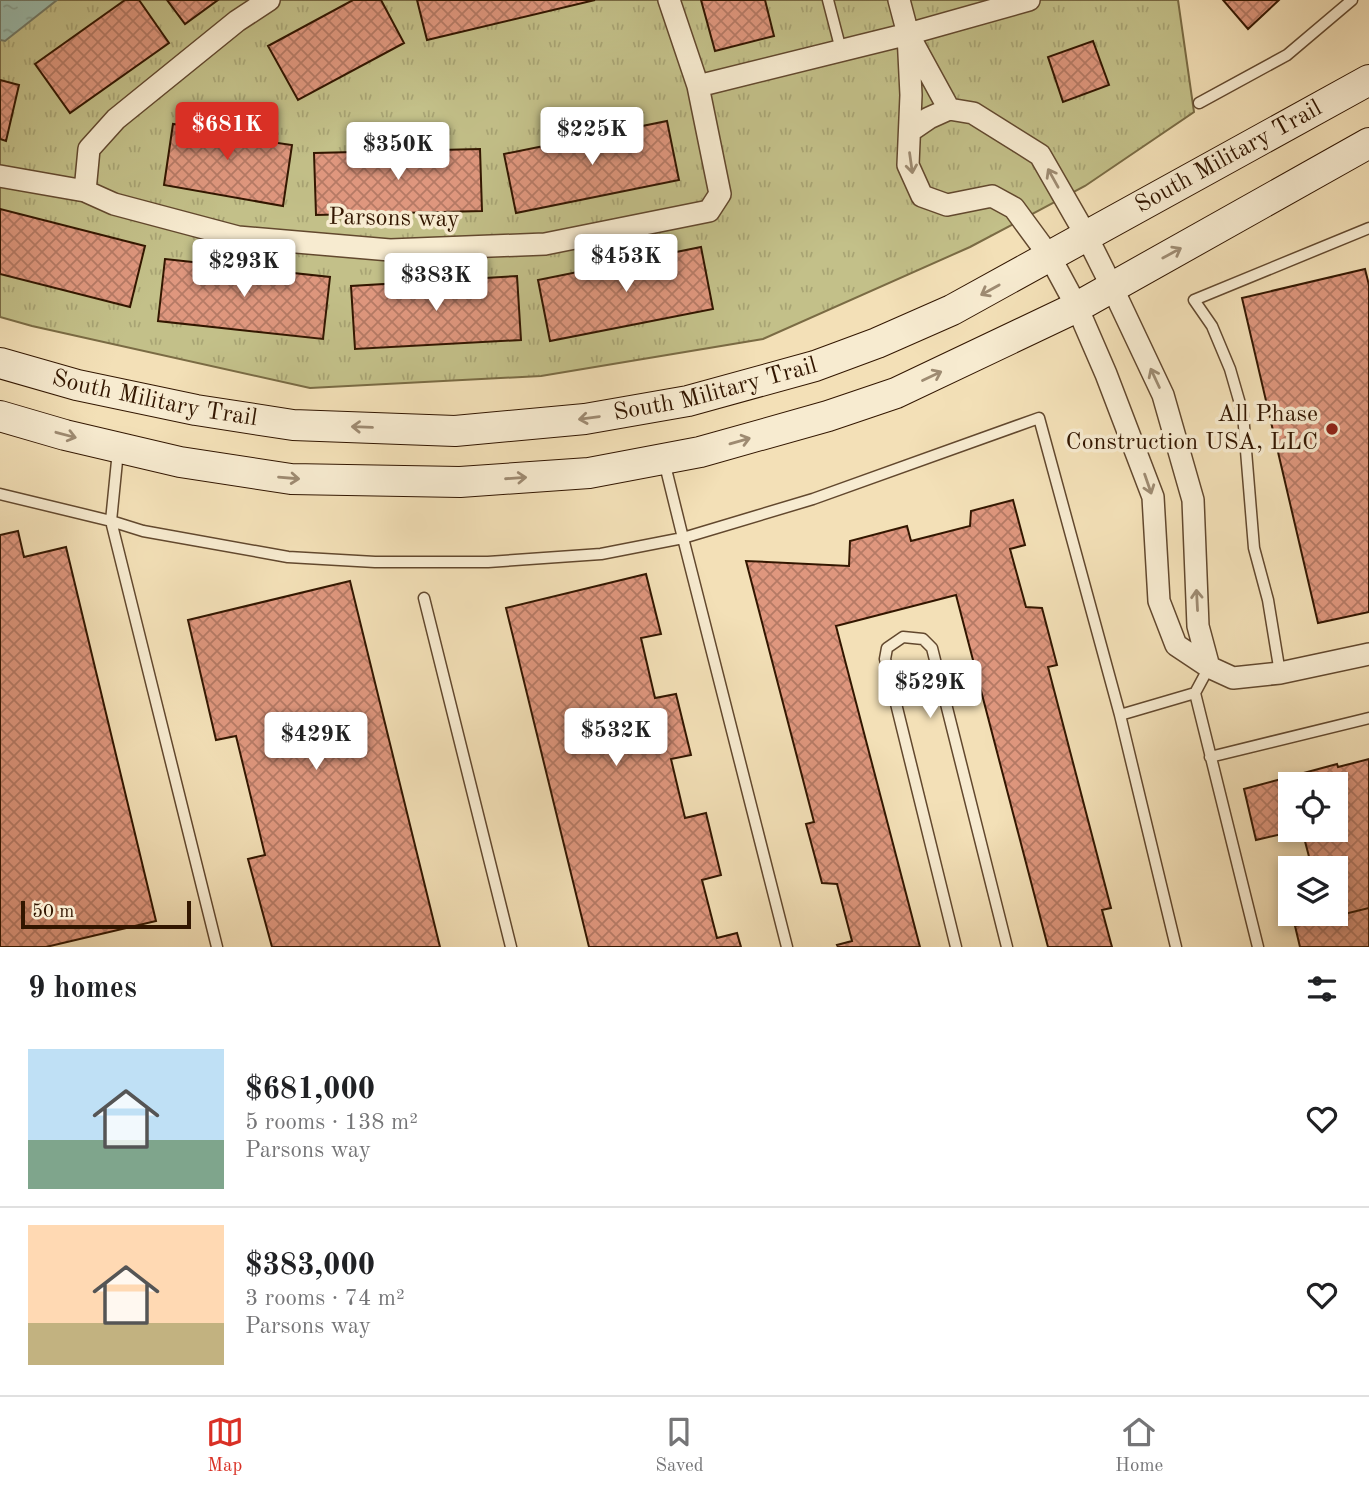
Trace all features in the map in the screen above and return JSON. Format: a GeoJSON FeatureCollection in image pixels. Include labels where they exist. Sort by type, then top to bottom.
{"type":"FeatureCollection","features":[{"type":"Feature","properties":{"kind":"street"},"geometry":{"type":"LineString","coordinates":[[85,191],[89,149],[116,119],[237,22],[269,0]]}},
{"type":"Feature","properties":{"kind":"street"},"geometry":{"type":"LineString","coordinates":[[669,0],[698,86],[908,34],[1029,0]]}},
{"type":"Feature","properties":{"kind":"street"},"geometry":{"type":"LineString","coordinates":[[899,0],[908,34],[911,95],[908,165],[922,196],[947,205],[992,196],[1014,208],[1050,257],[1077,307],[1153,497],[1159,601],[1176,645],[1209,667],[1233,678],[1280,673],[1369,654]]}},
{"type":"Feature","properties":{"kind":"street"},"geometry":{"type":"LineString","coordinates":[[908,34],[949,109]]}},
{"type":"Feature","properties":{"kind":"street","name":"South Military Trail"},"geometry":{"type":"LineString","coordinates":[[0,363],[77,385],[183,408],[293,425],[455,431],[585,419],[688,401],[815,366],[877,343],[952,310],[1369,80]]}},
{"type":"Feature","properties":{"kind":"street","name":"Parsons way"},"geometry":{"type":"LineString","coordinates":[[0,176],[85,191],[114,204],[239,237],[390,250],[545,244],[709,211],[720,194],[698,86]]}},
{"type":"Feature","properties":{"kind":"street"},"geometry":{"type":"LineString","coordinates":[[910,131],[949,109],[973,113],[1040,155],[1087,237],[1163,395],[1193,500],[1199,626],[1209,667]]}},
{"type":"Feature","properties":{"kind":"street"},"geometry":{"type":"LineString","coordinates":[[0,416],[180,462],[291,479],[460,482],[589,473],[700,452],[896,393],[1077,307],[1369,143]]}},
{"type":"Feature","properties":{"kind":"lane"},"geometry":{"type":"LineString","coordinates":[[828,0],[841,50]]}},
{"type":"Feature","properties":{"kind":"lane"},"geometry":{"type":"LineString","coordinates":[[1199,103],[1287,55],[1352,0]]}},
{"type":"Feature","properties":{"kind":"lane"},"geometry":{"type":"LineString","coordinates":[[1280,673],[1268,600],[1254,548],[1243,414],[1230,369],[1212,326],[1194,300],[1369,228]]}},
{"type":"Feature","properties":{"kind":"lane"},"geometry":{"type":"LineString","coordinates":[[0,494],[143,531],[288,556],[375,562],[488,562],[601,554],[683,538],[813,499],[1039,418],[1120,715],[1176,947]]}},
{"type":"Feature","properties":{"kind":"lane"},"geometry":{"type":"LineString","coordinates":[[119,448],[111,521],[217,947]]}},
{"type":"Feature","properties":{"kind":"lane"},"geometry":{"type":"LineString","coordinates":[[664,459],[787,947]]}},
{"type":"Feature","properties":{"kind":"lane"},"geometry":{"type":"LineString","coordinates":[[424,598],[511,947]]}},
{"type":"Feature","properties":{"kind":"lane"},"geometry":{"type":"LineString","coordinates":[[956,947],[885,659],[887,648],[903,637],[923,639],[932,649],[1007,947]]}},
{"type":"Feature","properties":{"kind":"lane"},"geometry":{"type":"LineString","coordinates":[[1209,667],[1195,693],[1258,947]]}},
{"type":"Feature","properties":{"kind":"lane"},"geometry":{"type":"LineString","coordinates":[[1120,715],[1195,693]]}},
{"type":"Feature","properties":{"kind":"lane"},"geometry":{"type":"LineString","coordinates":[[1210,757],[1369,719]]}},
{"type":"Feature","properties":{"kind":"green space"},"geometry":{"type":"Polygon","coordinates":[[[0,0],[1178,0],[1194,112],[1085,186],[970,247],[763,339],[541,376],[310,388],[0,317],[0,0]]]}},
{"type":"Feature","properties":{"kind":"water"},"geometry":{"type":"Polygon","coordinates":[[[0,0],[57,0],[5,41],[0,40],[0,0]]]}},
{"type":"Feature","properties":{"kind":"building"},"geometry":{"type":"Polygon","coordinates":[[[125,0],[139,0],[169,43],[70,113],[35,64],[125,0]]]}},
{"type":"Feature","properties":{"kind":"building"},"geometry":{"type":"Polygon","coordinates":[[[167,0],[218,0],[185,24],[167,0]]]}},
{"type":"Feature","properties":{"kind":"building"},"geometry":{"type":"Polygon","coordinates":[[[353,0],[381,0],[404,43],[298,100],[268,46],[353,0]]]}},
{"type":"Feature","properties":{"kind":"building"},"geometry":{"type":"Polygon","coordinates":[[[417,0],[595,0],[427,40],[417,0]]]}},
{"type":"Feature","properties":{"kind":"building"},"geometry":{"type":"Polygon","coordinates":[[[701,0],[765,0],[774,36],[715,51],[701,0]]]}},
{"type":"Feature","properties":{"kind":"building"},"geometry":{"type":"Polygon","coordinates":[[[1223,0],[1279,0],[1248,29],[1223,0]]]}},
{"type":"Feature","properties":{"kind":"building"},"geometry":{"type":"Polygon","coordinates":[[[1093,41],[1109,85],[1063,102],[1048,57],[1093,41]]]}},
{"type":"Feature","properties":{"kind":"building"},"geometry":{"type":"Polygon","coordinates":[[[0,80],[19,85],[6,141],[0,139],[0,80]]]}},
{"type":"Feature","properties":{"kind":"building"},"geometry":{"type":"Polygon","coordinates":[[[205,106],[226,109],[223,135],[292,145],[283,206],[164,185],[173,124],[201,128],[205,106]]]}},
{"type":"Feature","properties":{"kind":"building"},"geometry":{"type":"Polygon","coordinates":[[[667,121],[679,180],[516,213],[504,154],[667,121]]]}},
{"type":"Feature","properties":{"kind":"building"},"geometry":{"type":"Polygon","coordinates":[[[480,149],[482,211],[316,215],[314,153],[480,149]]]}},
{"type":"Feature","properties":{"kind":"building"},"geometry":{"type":"Polygon","coordinates":[[[0,209],[145,246],[130,307],[0,274],[0,209]]]}},
{"type":"Feature","properties":{"kind":"building"},"geometry":{"type":"Polygon","coordinates":[[[701,247],[713,309],[550,341],[538,280],[701,247]]]}},
{"type":"Feature","properties":{"kind":"building"},"geometry":{"type":"Polygon","coordinates":[[[165,259],[330,277],[323,339],[158,321],[165,259]]]}},
{"type":"Feature","properties":{"kind":"building"},"geometry":{"type":"Polygon","coordinates":[[[1365,269],[1369,285],[1369,612],[1318,623],[1242,298],[1365,269]]]}},
{"type":"Feature","properties":{"kind":"building"},"geometry":{"type":"Polygon","coordinates":[[[517,276],[521,340],[355,349],[351,286],[517,276]]]}},
{"type":"Feature","properties":{"kind":"building"},"geometry":{"type":"Polygon","coordinates":[[[1013,500],[1025,545],[1010,549],[1026,607],[1042,608],[1057,665],[1048,667],[1111,908],[1102,910],[1112,947],[1048,947],[956,595],[836,626],[920,947],[838,947],[837,945],[852,941],[837,884],[822,883],[806,824],[814,822],[746,561],[849,566],[850,541],[907,526],[911,541],[970,526],[971,511],[1013,500]]]}},
{"type":"Feature","properties":{"kind":"building"},"geometry":{"type":"Polygon","coordinates":[[[18,531],[24,557],[66,547],[156,921],[46,947],[0,947],[0,535],[18,531]]]}},
{"type":"Feature","properties":{"kind":"building"},"geometry":{"type":"Polygon","coordinates":[[[646,574],[661,634],[641,638],[655,698],[676,694],[691,755],[671,759],[685,818],[706,813],[721,875],[702,880],[717,938],[737,933],[741,947],[589,947],[506,608],[646,574]]]}},
{"type":"Feature","properties":{"kind":"building"},"geometry":{"type":"Polygon","coordinates":[[[350,581],[440,947],[272,947],[248,859],[265,855],[236,736],[216,740],[188,620],[350,581]]]}},
{"type":"Feature","properties":{"kind":"building"},"geometry":{"type":"Polygon","coordinates":[[[1369,759],[1369,908],[1348,913],[1348,856],[1309,856],[1305,842],[1348,842],[1348,772],[1307,772],[1337,764],[1338,767],[1369,759]]]}},
{"type":"Feature","properties":{"kind":"building"},"geometry":{"type":"Polygon","coordinates":[[[1278,780],[1278,835],[1256,840],[1244,789],[1278,780]]]}},
{"type":"Feature","properties":{"kind":"building"},"geometry":{"type":"Polygon","coordinates":[[[1369,908],[1369,947],[1300,947],[1295,926],[1348,926],[1348,913],[1369,908]]]}},
{"type":"Feature","properties":{"kind":"place","name":"All Phase Construction USA, LLC"},"geometry":{"type":"Point","coordinates":[1332,429]}}]}
